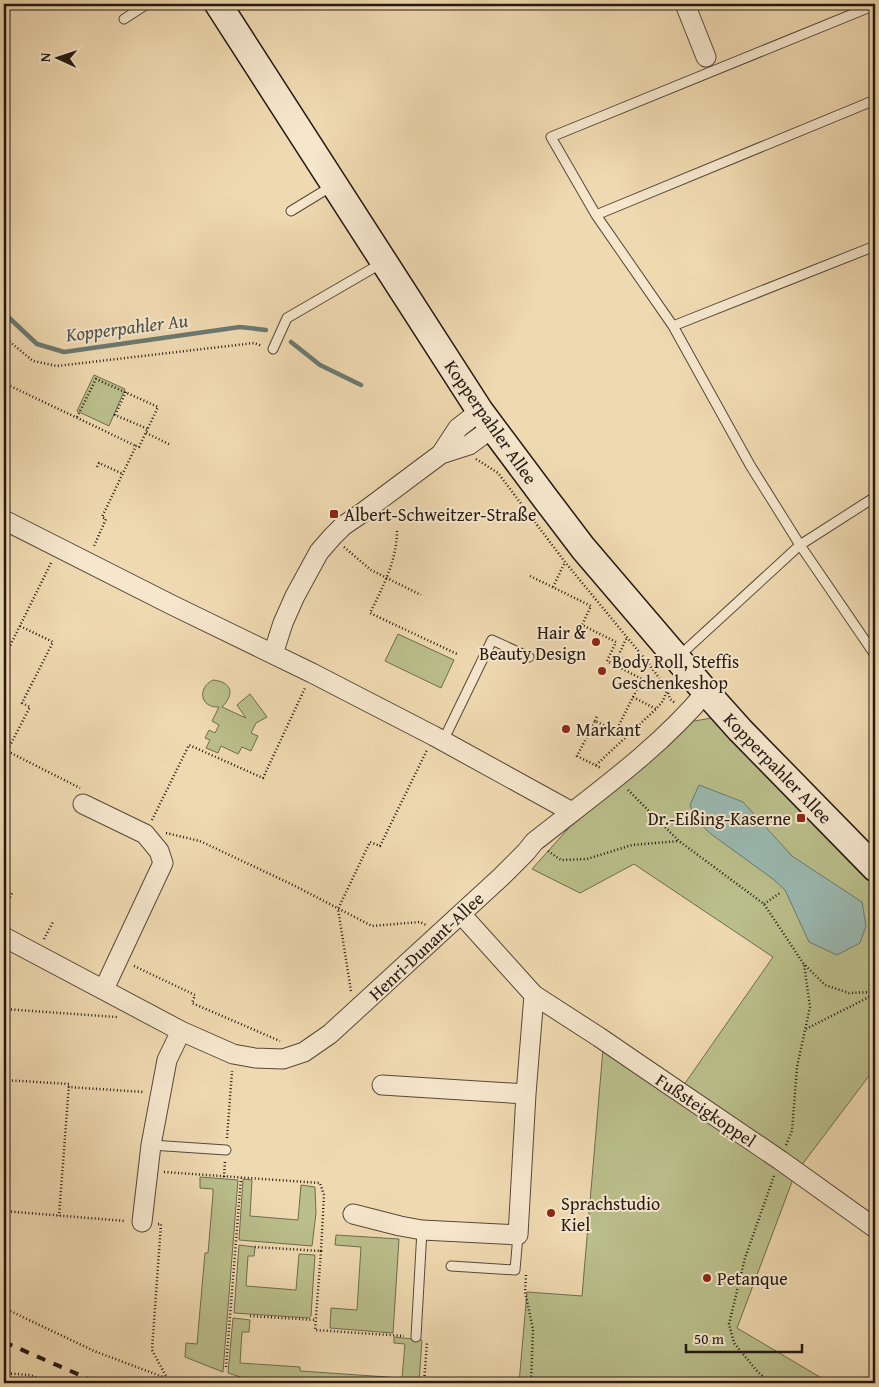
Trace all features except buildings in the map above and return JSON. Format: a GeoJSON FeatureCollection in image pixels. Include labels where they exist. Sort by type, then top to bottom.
{"type":"FeatureCollection","features":[{"type":"Feature","properties":{"kind":"street","name":"Kopperpahler Allee"},"geometry":{"type":"LineString","coordinates":[[218,4],[486,420],[583,548],[680,663],[740,730],[875,868]]}},
{"type":"Feature","properties":{"kind":"street"},"geometry":{"type":"LineString","coordinates":[[685,4],[706,57]]}},
{"type":"Feature","properties":{"kind":"street"},"geometry":{"type":"LineString","coordinates":[[441,454],[469,446],[486,420]]}},
{"type":"Feature","properties":{"kind":"street"},"geometry":{"type":"LineString","coordinates":[[273,654],[283,623],[295,596],[319,552],[332,537],[343,526],[441,454],[458,428],[486,420]]}},
{"type":"Feature","properties":{"kind":"street"},"geometry":{"type":"LineString","coordinates":[[4,520],[312,673],[438,738],[572,812]]}},
{"type":"Feature","properties":{"kind":"street","name":"Henri-Dunant-Allee"},"geometry":{"type":"LineString","coordinates":[[4,937],[181,1031],[233,1054],[283,1060],[304,1052],[330,1034],[461,914],[526,852],[534,842],[616,778],[687,715],[706,692]]}},
{"type":"Feature","properties":{"kind":"street"},"geometry":{"type":"LineString","coordinates":[[83,804],[146,831],[159,851],[163,863],[104,989]]}},
{"type":"Feature","properties":{"kind":"street","name":"Fußsteigkoppel"},"geometry":{"type":"LineString","coordinates":[[461,914],[534,995],[780,1160],[875,1228]]}},
{"type":"Feature","properties":{"kind":"street"},"geometry":{"type":"LineString","coordinates":[[353,1214],[422,1230],[518,1235],[534,995]]}},
{"type":"Feature","properties":{"kind":"street"},"geometry":{"type":"LineString","coordinates":[[142,1222],[147,1170],[161,1093],[168,1060],[181,1031]]}},
{"type":"Feature","properties":{"kind":"street"},"geometry":{"type":"LineString","coordinates":[[382,1085],[526,1094]]}},
{"type":"Feature","properties":{"kind":"lane"},"geometry":{"type":"LineString","coordinates":[[124,19],[148,4]]}},
{"type":"Feature","properties":{"kind":"lane"},"geometry":{"type":"LineString","coordinates":[[875,6],[551,137],[596,215],[673,326],[750,465],[800,545],[875,655]]}},
{"type":"Feature","properties":{"kind":"lane"},"geometry":{"type":"LineString","coordinates":[[596,215],[875,100]]}},
{"type":"Feature","properties":{"kind":"lane"},"geometry":{"type":"LineString","coordinates":[[291,211],[334,184]]}},
{"type":"Feature","properties":{"kind":"lane"},"geometry":{"type":"LineString","coordinates":[[673,326],[875,246]]}},
{"type":"Feature","properties":{"kind":"lane"},"geometry":{"type":"LineString","coordinates":[[273,349],[287,318],[384,262]]}},
{"type":"Feature","properties":{"kind":"lane"},"geometry":{"type":"LineString","coordinates":[[680,663],[800,545],[875,497]]}},
{"type":"Feature","properties":{"kind":"lane"},"geometry":{"type":"LineString","coordinates":[[438,738],[492,640],[529,657]]}},
{"type":"Feature","properties":{"kind":"lane"},"geometry":{"type":"LineString","coordinates":[[151,1145],[226,1150]]}},
{"type":"Feature","properties":{"kind":"lane"},"geometry":{"type":"LineString","coordinates":[[416,1337],[422,1230]]}},
{"type":"Feature","properties":{"kind":"lane"},"geometry":{"type":"LineString","coordinates":[[451,1266],[516,1270],[518,1235]]}},
{"type":"Feature","properties":{"kind":"path"},"geometry":{"type":"LineString","coordinates":[[4,337],[33,361],[57,366],[254,343],[273,349]]}},
{"type":"Feature","properties":{"kind":"path"},"geometry":{"type":"LineString","coordinates":[[4,383],[139,448],[158,407],[96,379],[77,417]]}},
{"type":"Feature","properties":{"kind":"path"},"geometry":{"type":"LineString","coordinates":[[126,392],[115,414],[148,429]]}},
{"type":"Feature","properties":{"kind":"path"},"geometry":{"type":"LineString","coordinates":[[146,433],[171,444]]}},
{"type":"Feature","properties":{"kind":"path"},"geometry":{"type":"LineString","coordinates":[[86,561],[106,519],[102,517],[136,446]]}},
{"type":"Feature","properties":{"kind":"path"},"geometry":{"type":"LineString","coordinates":[[469,446],[476,459],[498,473],[564,562],[650,664],[667,689],[670,699],[687,715]]}},
{"type":"Feature","properties":{"kind":"path"},"geometry":{"type":"LineString","coordinates":[[97,467],[99,463],[123,474]]}},
{"type":"Feature","properties":{"kind":"path"},"geometry":{"type":"LineString","coordinates":[[397,531],[387,578],[370,613],[457,654]]}},
{"type":"Feature","properties":{"kind":"path"},"geometry":{"type":"LineString","coordinates":[[332,537],[371,570],[421,595]]}},
{"type":"Feature","properties":{"kind":"path"},"geometry":{"type":"LineString","coordinates":[[4,658],[59,547]]}},
{"type":"Feature","properties":{"kind":"path"},"geometry":{"type":"LineString","coordinates":[[553,587],[564,562]]}},
{"type":"Feature","properties":{"kind":"path"},"geometry":{"type":"LineString","coordinates":[[530,576],[591,606],[582,625],[616,642],[606,661],[642,679],[616,731],[595,721]]}},
{"type":"Feature","properties":{"kind":"path"},"geometry":{"type":"LineString","coordinates":[[20,626],[53,642],[22,703],[30,706],[5,750],[89,793],[83,804]]}},
{"type":"Feature","properties":{"kind":"path"},"geometry":{"type":"LineString","coordinates":[[612,671],[627,637]]}},
{"type":"Feature","properties":{"kind":"path"},"geometry":{"type":"LineString","coordinates":[[618,656],[643,668],[650,664]]}},
{"type":"Feature","properties":{"kind":"path"},"geometry":{"type":"LineString","coordinates":[[596,766],[663,701],[680,663]]}},
{"type":"Feature","properties":{"kind":"path"},"geometry":{"type":"LineString","coordinates":[[312,673],[263,778],[189,745],[146,831],[200,840],[372,926],[420,922],[439,934]]}},
{"type":"Feature","properties":{"kind":"path"},"geometry":{"type":"LineString","coordinates":[[633,697],[656,709]]}},
{"type":"Feature","properties":{"kind":"path"},"geometry":{"type":"LineString","coordinates":[[598,716],[577,756],[616,778],[679,841],[764,904],[804,963],[825,985],[849,993],[875,993]]}},
{"type":"Feature","properties":{"kind":"path"},"geometry":{"type":"LineString","coordinates":[[354,1012],[338,909],[370,842],[380,846],[438,738]]}},
{"type":"Feature","properties":{"kind":"path"},"geometry":{"type":"LineString","coordinates":[[534,842],[561,860],[587,859],[632,844],[679,841]]}},
{"type":"Feature","properties":{"kind":"path"},"geometry":{"type":"LineString","coordinates":[[4,910],[12,893]]}},
{"type":"Feature","properties":{"kind":"path"},"geometry":{"type":"LineString","coordinates":[[764,904],[780,893]]}},
{"type":"Feature","properties":{"kind":"path"},"geometry":{"type":"LineString","coordinates":[[119,958],[195,995],[192,1003],[304,1052]]}},
{"type":"Feature","properties":{"kind":"path"},"geometry":{"type":"LineString","coordinates":[[770,1383],[757,1371],[734,1343],[729,1324],[745,1258],[792,1131],[797,1067],[810,1007],[804,963]]}},
{"type":"Feature","properties":{"kind":"path"},"geometry":{"type":"LineString","coordinates":[[806,1028],[875,993]]}},
{"type":"Feature","properties":{"kind":"path"},"geometry":{"type":"LineString","coordinates":[[4,1009],[122,1018]]}},
{"type":"Feature","properties":{"kind":"path"},"geometry":{"type":"LineString","coordinates":[[224,1177],[232,1079]]}},
{"type":"Feature","properties":{"kind":"path"},"geometry":{"type":"LineString","coordinates":[[4,1095],[4,1080],[69,1084],[59,1216]]}},
{"type":"Feature","properties":{"kind":"path"},"geometry":{"type":"LineString","coordinates":[[68,1087],[161,1093]]}},
{"type":"Feature","properties":{"kind":"path"},"geometry":{"type":"LineString","coordinates":[[147,1170],[320,1183],[324,1194],[316,1330],[428,1338],[424,1383]]}},
{"type":"Feature","properties":{"kind":"path"},"geometry":{"type":"LineString","coordinates":[[226,1367],[241,1178]]}},
{"type":"Feature","properties":{"kind":"path"},"geometry":{"type":"LineString","coordinates":[[4,1211],[161,1224],[152,1350],[167,1378]]}},
{"type":"Feature","properties":{"kind":"path"},"geometry":{"type":"LineString","coordinates":[[256,1247],[321,1251]]}},
{"type":"Feature","properties":{"kind":"path"},"geometry":{"type":"LineString","coordinates":[[526,1274],[525,1292],[533,1329],[532,1383]]}},
{"type":"Feature","properties":{"kind":"path"},"geometry":{"type":"LineString","coordinates":[[4,1308],[94,1351],[179,1383]]}},
{"type":"Feature","properties":{"kind":"path"},"geometry":{"type":"LineString","coordinates":[[250,1316],[316,1320]]}},
{"type":"Feature","properties":{"kind":"path"},"geometry":{"type":"LineString","coordinates":[[4,1373],[29,1375],[54,1383]]}},
{"type":"Feature","properties":{"kind":"green space"},"geometry":{"type":"Polygon","coordinates":[[[94,375],[125,389],[109,426],[77,411],[94,375]]]}},
{"type":"Feature","properties":{"kind":"green space"},"geometry":{"type":"Polygon","coordinates":[[[398,634],[454,660],[441,688],[385,661],[398,634]]]}},
{"type":"Feature","properties":{"kind":"green space"},"geometry":{"type":"Polygon","coordinates":[[[213,680],[224,683],[229,689],[229,698],[222,707],[246,718],[237,705],[250,694],[267,717],[256,723],[251,733],[258,736],[251,751],[242,747],[238,754],[221,746],[218,753],[206,748],[210,740],[205,738],[209,730],[215,733],[219,725],[212,721],[219,707],[208,704],[203,697],[205,688],[213,680]]]}},
{"type":"Feature","properties":{"kind":"green space"},"geometry":{"type":"Polygon","coordinates":[[[712,718],[875,885],[875,1068],[795,1174],[737,1328],[830,1383],[519,1383],[527,1292],[582,1296],[603,1049],[674,1099],[773,957],[634,864],[580,893],[532,869],[575,821],[688,722],[712,718]]]}},
{"type":"Feature","properties":{"kind":"green space"},"geometry":{"type":"Polygon","coordinates":[[[200,1177],[238,1180],[223,1372],[185,1357],[186,1343],[197,1344],[205,1253],[208,1253],[213,1194],[213,1189],[200,1188],[200,1177]]]}},
{"type":"Feature","properties":{"kind":"green space"},"geometry":{"type":"Polygon","coordinates":[[[243,1179],[252,1180],[250,1216],[298,1220],[301,1185],[315,1187],[316,1213],[312,1246],[239,1240],[243,1179]]]}},
{"type":"Feature","properties":{"kind":"green space"},"geometry":{"type":"Polygon","coordinates":[[[336,1235],[399,1239],[393,1333],[330,1328],[331,1308],[357,1310],[361,1247],[335,1245],[336,1235]]]}},
{"type":"Feature","properties":{"kind":"green space"},"geometry":{"type":"Polygon","coordinates":[[[239,1245],[255,1247],[254,1256],[248,1256],[246,1286],[296,1290],[299,1254],[315,1255],[311,1316],[309,1318],[234,1313],[239,1245]]]}},
{"type":"Feature","properties":{"kind":"green space"},"geometry":{"type":"Polygon","coordinates":[[[233,1318],[250,1320],[249,1332],[242,1332],[240,1363],[300,1367],[300,1371],[402,1378],[405,1344],[394,1343],[394,1337],[422,1340],[419,1383],[259,1383],[228,1373],[233,1318]]]}},
{"type":"Feature","properties":{"kind":"water"},"geometry":{"type":"Polygon","coordinates":[[[699,785],[743,802],[792,856],[862,902],[866,926],[860,943],[837,955],[809,942],[785,890],[773,879],[711,834],[696,820],[690,805],[699,785]]]}},
{"type":"Feature","properties":{"kind":"waterway","name":"Kopperpahler Au"},"geometry":{"type":"LineString","coordinates":[[4,313],[37,344],[64,352],[240,327],[266,330]]}},
{"type":"Feature","properties":{"kind":"waterway","name":"Kopperpahler Au"},"geometry":{"type":"LineString","coordinates":[[291,342],[320,365],[361,385]]}},
{"type":"Feature","properties":{"kind":"railway"},"geometry":{"type":"LineString","coordinates":[[4,1342],[98,1383]]}},
{"type":"Feature","properties":{"kind":"place","name":"Albert-Schweitzer-Straße"},"geometry":{"type":"Point","coordinates":[334,514]}},
{"type":"Feature","properties":{"kind":"place","name":"Hair & Beauty Design"},"geometry":{"type":"Point","coordinates":[596,642]}},
{"type":"Feature","properties":{"kind":"place","name":"Body Roll, Steffis Geschenkeshop"},"geometry":{"type":"Point","coordinates":[602,671]}},
{"type":"Feature","properties":{"kind":"place","name":"Markant"},"geometry":{"type":"Point","coordinates":[566,729]}},
{"type":"Feature","properties":{"kind":"place","name":"Dr.-Eißing-Kaserne"},"geometry":{"type":"Point","coordinates":[801,818]}},
{"type":"Feature","properties":{"kind":"place","name":"Sprachstudio Kiel"},"geometry":{"type":"Point","coordinates":[551,1213]}},
{"type":"Feature","properties":{"kind":"place","name":"Petanque"},"geometry":{"type":"Point","coordinates":[707,1278]}}]}
